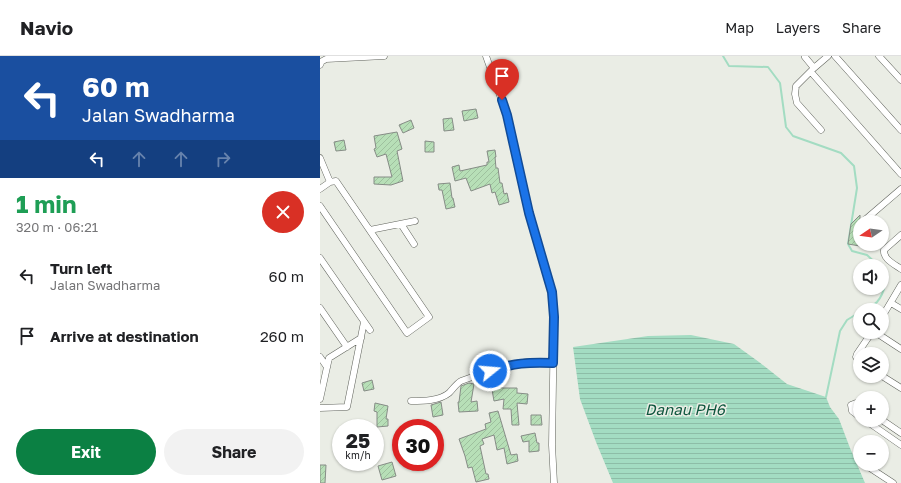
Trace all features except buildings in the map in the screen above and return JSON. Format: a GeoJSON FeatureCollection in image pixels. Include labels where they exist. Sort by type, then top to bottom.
{"type":"FeatureCollection","features":[{"type":"Feature","properties":{"kind":"street"},"geometry":{"type":"LineString","coordinates":[[320,65],[321,62],[326,59],[384,56]]}},
{"type":"Feature","properties":{"kind":"street"},"geometry":{"type":"LineString","coordinates":[[486,56],[507,115],[524,192],[552,292],[554,317],[552,445],[554,483]]}},
{"type":"Feature","properties":{"kind":"street"},"geometry":{"type":"LineString","coordinates":[[805,56],[813,70],[901,174]]}},
{"type":"Feature","properties":{"kind":"street"},"geometry":{"type":"LineString","coordinates":[[821,130],[797,103],[796,86],[828,56]]}},
{"type":"Feature","properties":{"kind":"street"},"geometry":{"type":"LineString","coordinates":[[835,56],[901,130]]}},
{"type":"Feature","properties":{"kind":"street"},"geometry":{"type":"LineString","coordinates":[[879,56],[901,80]]}},
{"type":"Feature","properties":{"kind":"street"},"geometry":{"type":"LineString","coordinates":[[320,158],[330,182]]}},
{"type":"Feature","properties":{"kind":"street"},"geometry":{"type":"LineString","coordinates":[[320,189],[330,182],[336,181],[429,317],[407,333],[320,206]]}},
{"type":"Feature","properties":{"kind":"street"},"geometry":{"type":"LineString","coordinates":[[871,215],[901,190]]}},
{"type":"Feature","properties":{"kind":"street"},"geometry":{"type":"LineString","coordinates":[[370,230],[415,221]]}},
{"type":"Feature","properties":{"kind":"street"},"geometry":{"type":"LineString","coordinates":[[401,224],[414,244]]}},
{"type":"Feature","properties":{"kind":"street"},"geometry":{"type":"LineString","coordinates":[[901,235],[884,250],[886,257],[901,269]]}},
{"type":"Feature","properties":{"kind":"street"},"geometry":{"type":"LineString","coordinates":[[320,258],[370,330]]}},
{"type":"Feature","properties":{"kind":"street"},"geometry":{"type":"LineString","coordinates":[[889,305],[901,285]]}},
{"type":"Feature","properties":{"kind":"street"},"geometry":{"type":"LineString","coordinates":[[891,302],[901,309]]}},
{"type":"Feature","properties":{"kind":"street"},"geometry":{"type":"LineString","coordinates":[[320,308],[347,347]]}},
{"type":"Feature","properties":{"kind":"street"},"geometry":{"type":"LineString","coordinates":[[320,408],[347,407],[364,322]]}},
{"type":"Feature","properties":{"kind":"street"},"geometry":{"type":"LineString","coordinates":[[320,399],[329,358],[361,338]]}},
{"type":"Feature","properties":{"kind":"street"},"geometry":{"type":"LineString","coordinates":[[885,339],[901,349]]}},
{"type":"Feature","properties":{"kind":"street"},"geometry":{"type":"LineString","coordinates":[[320,358],[327,367]]}},
{"type":"Feature","properties":{"kind":"street"},"geometry":{"type":"LineString","coordinates":[[411,401],[425,401],[437,398],[448,393],[461,381],[500,367],[527,362],[553,363]]}},
{"type":"Feature","properties":{"kind":"street"},"geometry":{"type":"LineString","coordinates":[[889,380],[901,388]]}},
{"type":"Feature","properties":{"kind":"street"},"geometry":{"type":"LineString","coordinates":[[889,425],[901,433]]}},
{"type":"Feature","properties":{"kind":"street"},"geometry":{"type":"LineString","coordinates":[[875,427],[901,445]]}},
{"type":"Feature","properties":{"kind":"street"},"geometry":{"type":"LineString","coordinates":[[875,471],[893,483]]}},
{"type":"Feature","properties":{"kind":"water","name":"Danau PH6"},"geometry":{"type":"Polygon","coordinates":[[[691,335],[734,344],[787,384],[826,397],[830,407],[839,419],[853,455],[853,471],[860,471],[865,483],[613,483],[580,399],[573,347],[648,336],[691,335]]]}},
{"type":"Feature","properties":{"kind":"waterway"},"geometry":{"type":"LineString","coordinates":[[723,56],[729,66],[768,67],[780,83],[786,127],[793,136],[841,153],[854,166],[857,188],[848,244],[852,251],[867,255],[871,259]]}},
{"type":"Feature","properties":{"kind":"waterway"},"geometry":{"type":"LineString","coordinates":[[876,303],[882,295]]}},
{"type":"Feature","properties":{"kind":"waterway"},"geometry":{"type":"LineString","coordinates":[[826,397],[840,331],[847,320],[853,316]]}},
{"type":"Feature","properties":{"kind":"route"},"geometry":{"type":"LineString","coordinates":[[490,371],[519,363],[553,363],[554,317],[552,292],[529,213],[507,115],[502,100]]}}]}
